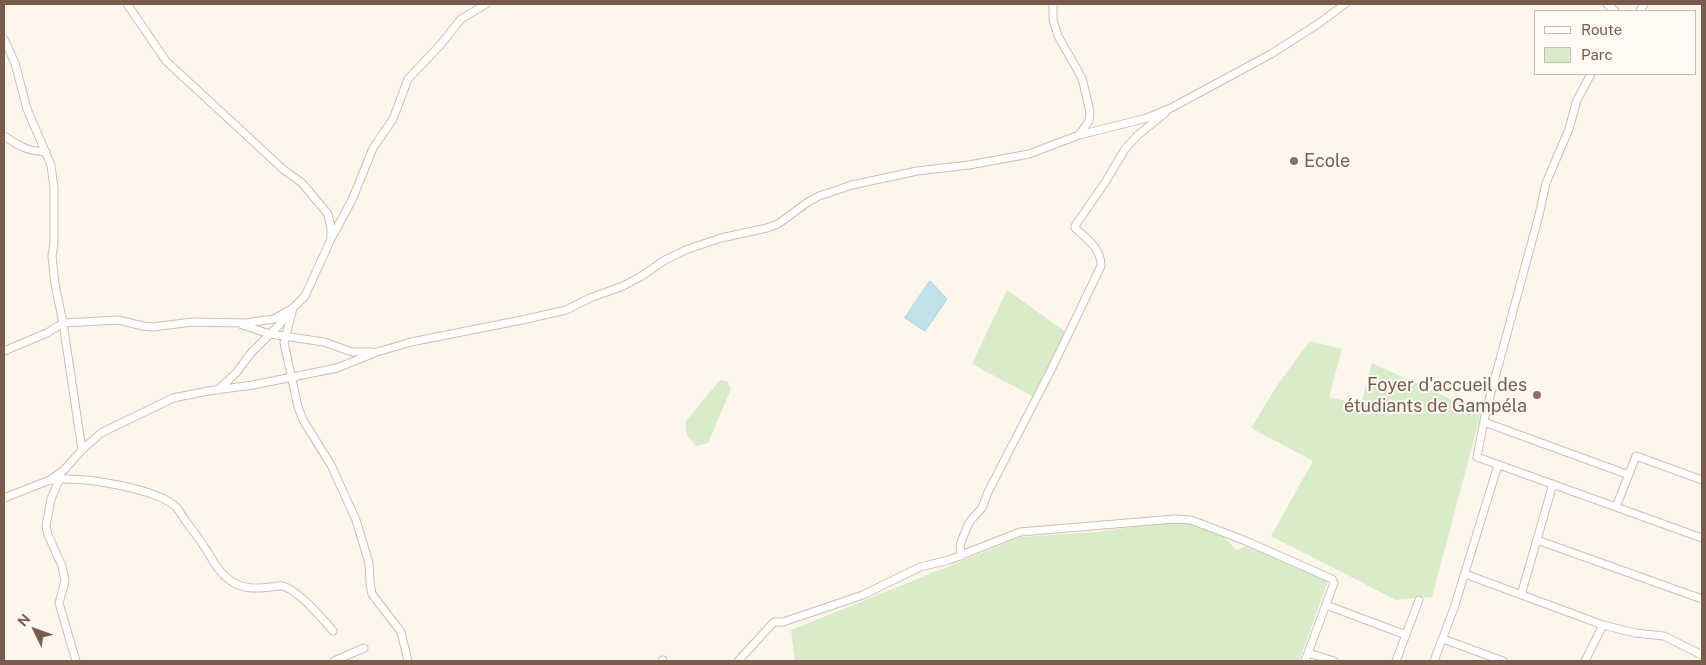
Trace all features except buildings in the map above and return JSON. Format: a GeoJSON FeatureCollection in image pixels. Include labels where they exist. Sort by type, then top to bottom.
{"type":"FeatureCollection","features":[{"type":"Feature","properties":{"kind":"street"},"geometry":{"type":"LineString","coordinates":[[127,4],[166,61],[302,184],[328,214],[332,228],[331,239]]}},
{"type":"Feature","properties":{"kind":"street"},"geometry":{"type":"LineString","coordinates":[[218,390],[236,373],[251,353],[306,296],[331,239],[352,200],[373,148],[392,119],[408,79],[442,43],[461,19],[486,4]]}},
{"type":"Feature","properties":{"kind":"street"},"geometry":{"type":"LineString","coordinates":[[1054,4],[1054,20],[1058,36],[1082,78],[1090,112],[1089,122],[1079,135]]}},
{"type":"Feature","properties":{"kind":"street"},"geometry":{"type":"LineString","coordinates":[[50,480],[64,470],[101,433],[161,403],[190,394],[291,378],[337,368],[377,352],[411,342],[566,310],[623,286],[665,260],[688,249],[720,238],[778,224],[819,196],[852,186],[918,171],[970,165],[1029,154],[1079,135],[1147,118],[1171,108],[1271,54],[1345,4]]}},
{"type":"Feature","properties":{"kind":"street"},"geometry":{"type":"LineString","coordinates":[[4,38],[15,63],[27,109],[51,165],[54,188],[54,243],[52,256],[55,284],[63,323],[82,450]]}},
{"type":"Feature","properties":{"kind":"street"},"geometry":{"type":"LineString","coordinates":[[1590,75],[1577,100],[1569,129],[1546,183],[1476,457],[1702,538]]}},
{"type":"Feature","properties":{"kind":"street"},"geometry":{"type":"LineString","coordinates":[[961,556],[960,545],[967,527],[982,508],[988,492],[1050,372],[1101,266],[1100,255],[1096,248],[1074,226],[1125,149],[1138,135],[1171,108]]}},
{"type":"Feature","properties":{"kind":"street"},"geometry":{"type":"LineString","coordinates":[[4,136],[20,147],[46,152]]}},
{"type":"Feature","properties":{"kind":"street"},"geometry":{"type":"LineString","coordinates":[[4,351],[47,333],[63,323],[118,320],[153,327],[192,322],[246,323],[274,319],[293,308]]}},
{"type":"Feature","properties":{"kind":"street"},"geometry":{"type":"LineString","coordinates":[[293,308],[284,343],[298,407],[303,420],[330,465],[356,520],[369,563],[372,594],[401,632],[408,661]]}},
{"type":"Feature","properties":{"kind":"street"},"geometry":{"type":"LineString","coordinates":[[232,322],[270,334],[324,342],[352,352],[377,352]]}},
{"type":"Feature","properties":{"kind":"street"},"geometry":{"type":"LineString","coordinates":[[1484,422],[1629,475]]}},
{"type":"Feature","properties":{"kind":"street"},"geometry":{"type":"LineString","coordinates":[[1616,507],[1636,456],[1702,480]]}},
{"type":"Feature","properties":{"kind":"street"},"geometry":{"type":"LineString","coordinates":[[1434,661],[1454,608],[1498,465]]}},
{"type":"Feature","properties":{"kind":"street"},"geometry":{"type":"LineString","coordinates":[[64,470],[51,499],[46,526],[62,566],[65,581],[59,603],[76,661]]}},
{"type":"Feature","properties":{"kind":"street"},"geometry":{"type":"LineString","coordinates":[[4,498],[60,478],[98,482],[163,497],[178,509],[206,548],[215,565],[232,582],[248,588],[259,589],[281,586],[289,589],[312,608],[333,630]]}},
{"type":"Feature","properties":{"kind":"street"},"geometry":{"type":"LineString","coordinates":[[1521,595],[1553,484]]}},
{"type":"Feature","properties":{"kind":"street"},"geometry":{"type":"LineString","coordinates":[[738,661],[774,622],[783,622],[864,595],[920,567],[961,556],[1020,532],[1165,520],[1191,520],[1246,541],[1332,579],[1334,583],[1305,661]]}},
{"type":"Feature","properties":{"kind":"street"},"geometry":{"type":"LineString","coordinates":[[1537,540],[1702,599]]}},
{"type":"Feature","properties":{"kind":"street"},"geometry":{"type":"LineString","coordinates":[[1465,574],[1603,625],[1635,633],[1664,636],[1702,654]]}},
{"type":"Feature","properties":{"kind":"street"},"geometry":{"type":"LineString","coordinates":[[1396,661],[1419,600]]}},
{"type":"Feature","properties":{"kind":"street"},"geometry":{"type":"LineString","coordinates":[[1326,605],[1406,635]]}},
{"type":"Feature","properties":{"kind":"street"},"geometry":{"type":"LineString","coordinates":[[1585,661],[1603,625]]}},
{"type":"Feature","properties":{"kind":"street"},"geometry":{"type":"LineString","coordinates":[[1442,639],[1503,661]]}},
{"type":"Feature","properties":{"kind":"street"},"geometry":{"type":"LineString","coordinates":[[334,661],[364,648]]}},
{"type":"Feature","properties":{"kind":"street"},"geometry":{"type":"LineString","coordinates":[[1308,652],[1334,661]]}},
{"type":"Feature","properties":{"kind":"green space"},"geometry":{"type":"Polygon","coordinates":[[[1007,290],[1067,333],[1034,397],[972,364],[1007,290]]]}},
{"type":"Feature","properties":{"kind":"green space"},"geometry":{"type":"Polygon","coordinates":[[[1310,341],[1342,349],[1329,397],[1361,405],[1372,363],[1481,413],[1432,597],[1396,600],[1271,536],[1313,461],[1251,428],[1278,384],[1310,341]]]}},
{"type":"Feature","properties":{"kind":"green space"},"geometry":{"type":"Polygon","coordinates":[[[720,380],[727,381],[731,389],[708,443],[696,446],[687,435],[686,421],[720,380]]]}},
{"type":"Feature","properties":{"kind":"green space"},"geometry":{"type":"Polygon","coordinates":[[[1170,522],[1193,523],[1222,535],[1237,550],[1246,546],[1328,581],[1299,661],[795,661],[791,630],[1021,537],[1096,532],[1170,522]]]}},
{"type":"Feature","properties":{"kind":"water"},"geometry":{"type":"Polygon","coordinates":[[[930,281],[947,299],[925,331],[905,318],[930,281]]]}},
{"type":"Feature","properties":{"kind":"place","name":"Ecole"},"geometry":{"type":"Point","coordinates":[1294,161]}},
{"type":"Feature","properties":{"kind":"place","name":"Foyer d'accueil des étudiants de Gampéla"},"geometry":{"type":"Point","coordinates":[1537,395]}}]}
